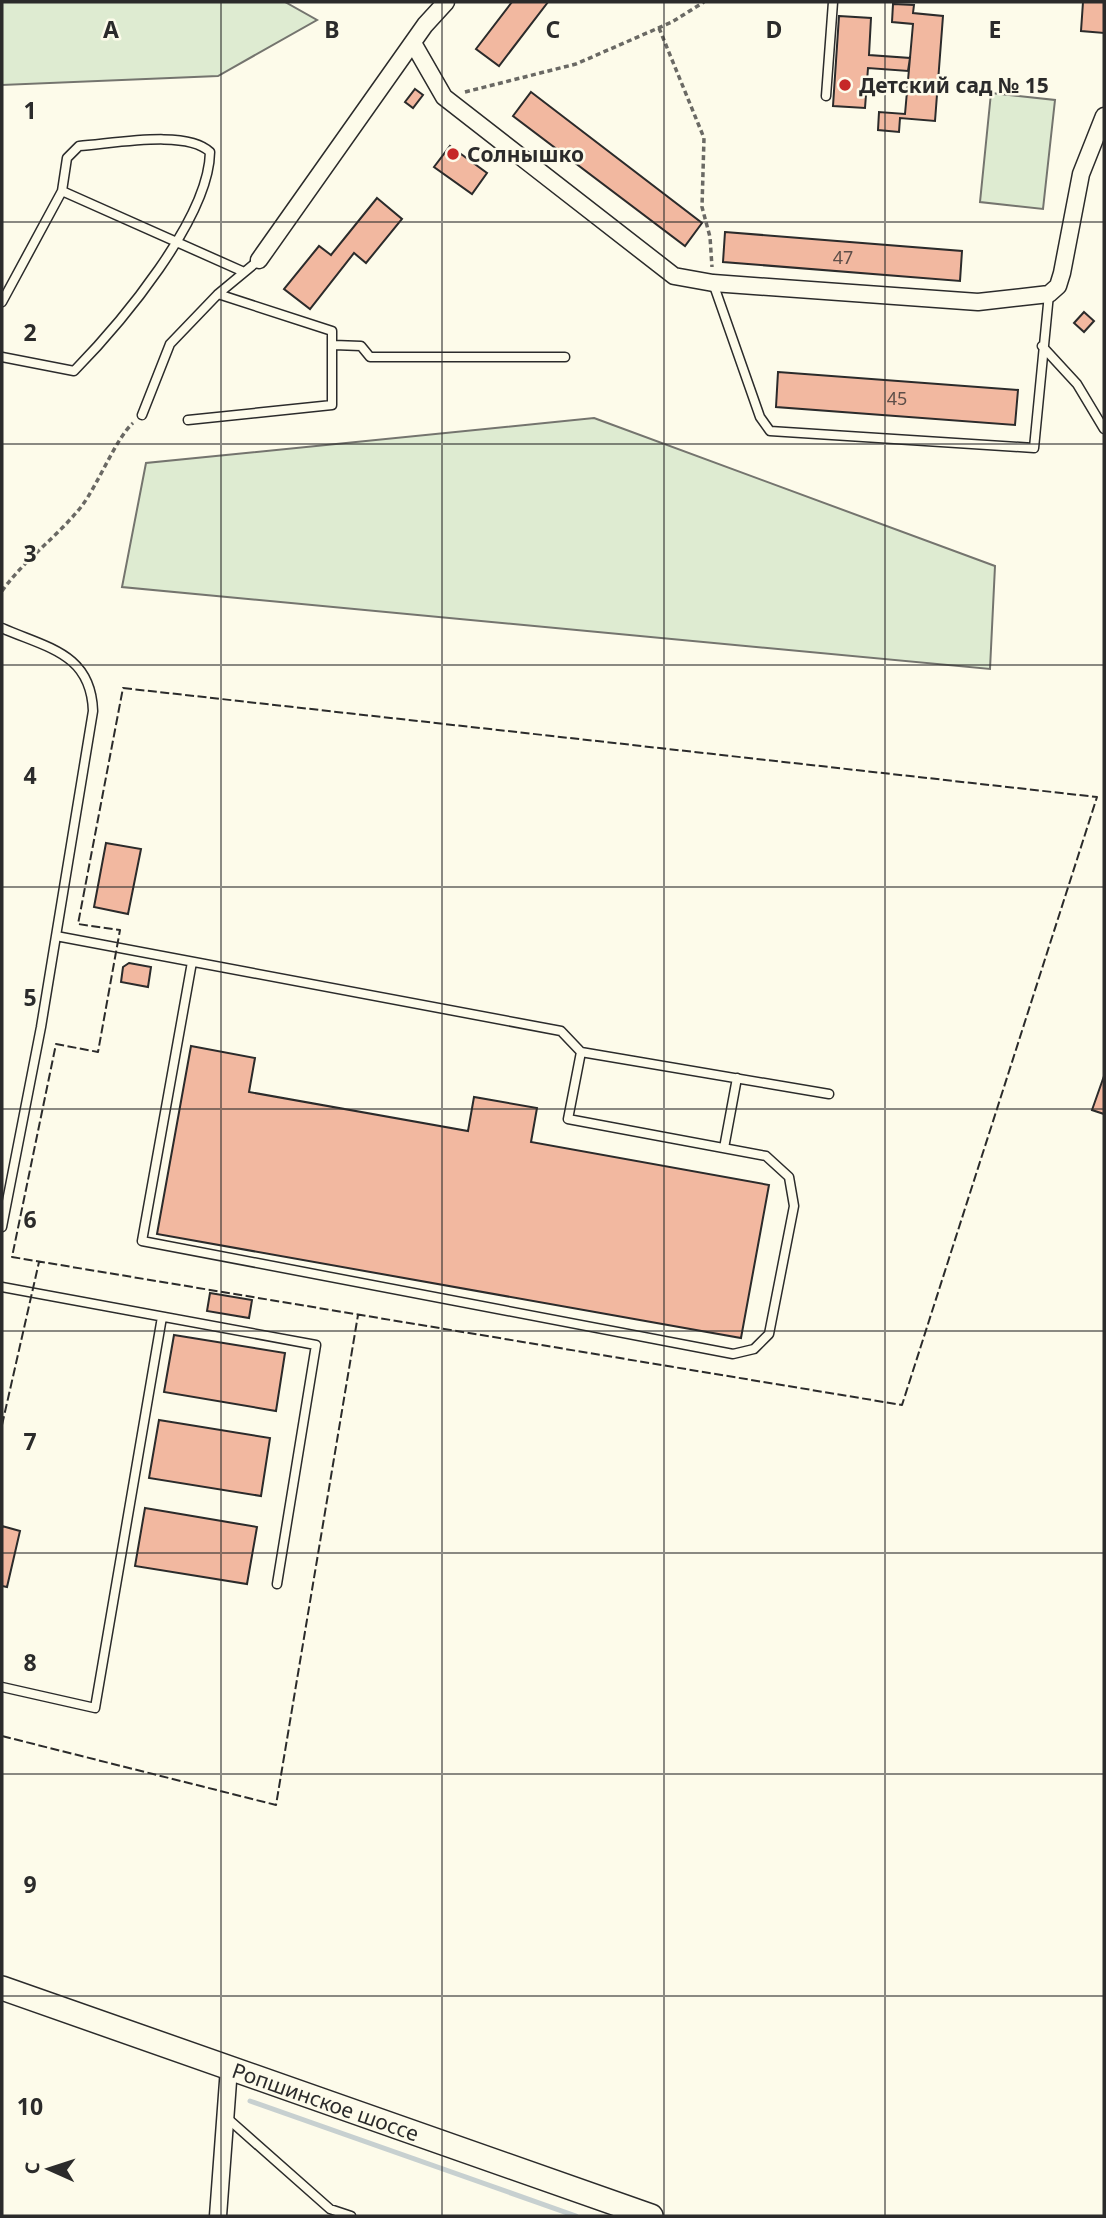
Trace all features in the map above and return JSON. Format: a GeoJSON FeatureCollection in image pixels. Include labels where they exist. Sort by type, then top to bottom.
{"type":"FeatureCollection","features":[{"type":"Feature","properties":{"kind":"main road","name":"Ропшинское шоссе"},"geometry":{"type":"LineString","coordinates":[[2,1988],[651,2216]]}},
{"type":"Feature","properties":{"kind":"street"},"geometry":{"type":"LineString","coordinates":[[259,260],[413,43],[446,2]]}},
{"type":"Feature","properties":{"kind":"street"},"geometry":{"type":"LineString","coordinates":[[413,43],[444,97],[674,276],[713,283],[978,302],[1049,294],[1058,286],[1082,174],[1102,125]]}},
{"type":"Feature","properties":{"kind":"street"},"geometry":{"type":"LineString","coordinates":[[218,2216],[229,2068]]}},
{"type":"Feature","properties":{"kind":"lane"},"geometry":{"type":"LineString","coordinates":[[826,96],[833,2]]}},
{"type":"Feature","properties":{"kind":"lane"},"geometry":{"type":"LineString","coordinates":[[2,302],[62,191],[67,159],[79,146],[175,139],[201,143],[210,152],[210,172],[176,243],[113,331],[74,371],[2,357]]}},
{"type":"Feature","properties":{"kind":"lane"},"geometry":{"type":"LineString","coordinates":[[62,191],[244,272]]}},
{"type":"Feature","properties":{"kind":"lane"},"geometry":{"type":"LineString","coordinates":[[142,415],[170,344],[218,294],[259,260]]}},
{"type":"Feature","properties":{"kind":"lane"},"geometry":{"type":"LineString","coordinates":[[713,283],[760,417],[770,431],[1034,448],[1049,294]]}},
{"type":"Feature","properties":{"kind":"lane"},"geometry":{"type":"LineString","coordinates":[[188,420],[332,405],[332,331],[218,294]]}},
{"type":"Feature","properties":{"kind":"lane"},"geometry":{"type":"LineString","coordinates":[[334,345],[361,346],[370,357],[565,357]]}},
{"type":"Feature","properties":{"kind":"lane"},"geometry":{"type":"LineString","coordinates":[[1042,346],[1077,384],[1104,429]]}},
{"type":"Feature","properties":{"kind":"lane"},"geometry":{"type":"LineString","coordinates":[[2,628],[76,664],[87,676],[92,692],[93,711],[56,936],[2,1227]]}},
{"type":"Feature","properties":{"kind":"lane"},"geometry":{"type":"LineString","coordinates":[[56,936],[562,1031],[581,1052],[830,1094]]}},
{"type":"Feature","properties":{"kind":"lane"},"geometry":{"type":"LineString","coordinates":[[192,962],[142,1241],[733,1354],[745,1354],[762,1343],[769,1334],[794,1206],[794,1190],[789,1177],[766,1156],[568,1119],[581,1052]]}},
{"type":"Feature","properties":{"kind":"lane"},"geometry":{"type":"LineString","coordinates":[[724,1148],[737,1078]]}},
{"type":"Feature","properties":{"kind":"lane"},"geometry":{"type":"LineString","coordinates":[[2,1287],[316,1345],[277,1584]]}},
{"type":"Feature","properties":{"kind":"lane"},"geometry":{"type":"LineString","coordinates":[[2,1687],[96,1708],[162,1317]]}},
{"type":"Feature","properties":{"kind":"lane"},"geometry":{"type":"LineString","coordinates":[[225,2116],[330,2209],[351,2216]]}},
{"type":"Feature","properties":{"kind":"path"},"geometry":{"type":"LineString","coordinates":[[444,97],[576,64],[659,28],[704,2]]}},
{"type":"Feature","properties":{"kind":"path"},"geometry":{"type":"LineString","coordinates":[[659,28],[704,138],[702,207],[712,262]]}},
{"type":"Feature","properties":{"kind":"path"},"geometry":{"type":"LineString","coordinates":[[2,591],[80,507],[105,470],[126,429],[142,415]]}},
{"type":"Feature","properties":{"kind":"green space"},"geometry":{"type":"Polygon","coordinates":[[[2,2],[285,2],[317,20],[218,76],[2,85],[2,2]]]}},
{"type":"Feature","properties":{"kind":"green space"},"geometry":{"type":"Polygon","coordinates":[[[991,93],[1055,100],[1043,209],[980,202],[991,93]]]}},
{"type":"Feature","properties":{"kind":"green space"},"geometry":{"type":"Polygon","coordinates":[[[594,418],[995,566],[990,669],[122,587],[146,463],[594,418]]]}},
{"type":"Feature","properties":{"kind":"building"},"geometry":{"type":"Polygon","coordinates":[[[512,2],[548,2],[499,66],[476,49],[512,2]]]}},
{"type":"Feature","properties":{"kind":"building"},"geometry":{"type":"Polygon","coordinates":[[[1083,2],[1104,2],[1104,33],[1081,31],[1083,2]]]}},
{"type":"Feature","properties":{"kind":"building"},"geometry":{"type":"Polygon","coordinates":[[[893,4],[914,5],[913,13],[943,16],[935,121],[900,118],[899,132],[878,130],[879,112],[905,114],[913,24],[892,22],[893,4]]]}},
{"type":"Feature","properties":{"kind":"building"},"geometry":{"type":"Polygon","coordinates":[[[839,16],[871,18],[869,55],[910,58],[908,71],[868,68],[865,108],[833,106],[839,16]]]}},
{"type":"Feature","properties":{"kind":"building"},"geometry":{"type":"Polygon","coordinates":[[[415,89],[423,95],[413,108],[405,102],[415,89]]]}},
{"type":"Feature","properties":{"kind":"building"},"geometry":{"type":"Polygon","coordinates":[[[531,92],[702,223],[685,246],[513,116],[531,92]]]}},
{"type":"Feature","properties":{"kind":"building"},"geometry":{"type":"Polygon","coordinates":[[[450,146],[487,173],[472,194],[434,167],[450,146]]]}},
{"type":"Feature","properties":{"kind":"building"},"geometry":{"type":"Polygon","coordinates":[[[377,198],[402,219],[366,263],[354,253],[310,309],[284,289],[319,246],[331,255],[377,198]]]}},
{"type":"Feature","properties":{"kind":"building"},"geometry":{"type":"Polygon","coordinates":[[[725,232],[962,251],[960,281],[723,262],[725,232]]]}},
{"type":"Feature","properties":{"kind":"building"},"geometry":{"type":"Polygon","coordinates":[[[1084,312],[1094,321],[1084,332],[1074,323],[1084,312]]]}},
{"type":"Feature","properties":{"kind":"building"},"geometry":{"type":"Polygon","coordinates":[[[778,372],[1018,390],[1015,425],[776,407],[778,372]]]}},
{"type":"Feature","properties":{"kind":"building"},"geometry":{"type":"Polygon","coordinates":[[[106,843],[141,849],[128,914],[94,907],[106,843]]]}},
{"type":"Feature","properties":{"kind":"building"},"geometry":{"type":"Polygon","coordinates":[[[129,963],[151,967],[148,987],[121,982],[123,967],[129,963]]]}},
{"type":"Feature","properties":{"kind":"building"},"geometry":{"type":"Polygon","coordinates":[[[191,1046],[255,1058],[249,1092],[468,1131],[474,1097],[537,1108],[531,1142],[769,1185],[741,1338],[157,1234],[191,1046]]]}},
{"type":"Feature","properties":{"kind":"building"},"geometry":{"type":"Polygon","coordinates":[[[1104,1076],[1104,1114],[1092,1110],[1104,1076]]]}},
{"type":"Feature","properties":{"kind":"building"},"geometry":{"type":"Polygon","coordinates":[[[210,1293],[252,1300],[249,1318],[207,1311],[210,1293]]]}},
{"type":"Feature","properties":{"kind":"building"},"geometry":{"type":"Polygon","coordinates":[[[174,1335],[285,1353],[276,1411],[164,1392],[174,1335]]]}},
{"type":"Feature","properties":{"kind":"building"},"geometry":{"type":"Polygon","coordinates":[[[159,1420],[270,1438],[261,1496],[149,1478],[159,1420]]]}},
{"type":"Feature","properties":{"kind":"building"},"geometry":{"type":"Polygon","coordinates":[[[145,1508],[257,1527],[247,1584],[135,1566],[145,1508]]]}},
{"type":"Feature","properties":{"kind":"building"},"geometry":{"type":"Polygon","coordinates":[[[2,1526],[20,1531],[7,1587],[2,1586],[2,1526]]]}},
{"type":"Feature","properties":{"kind":"waterway"},"geometry":{"type":"LineString","coordinates":[[250,2101],[576,2216]]}},
{"type":"Feature","properties":{"kind":"fence"},"geometry":{"type":"LineString","coordinates":[[123,688],[1097,797],[902,1405],[12,1257],[56,1044],[98,1052],[120,930],[78,924],[123,688]]}},
{"type":"Feature","properties":{"kind":"fence"},"geometry":{"type":"LineString","coordinates":[[2,1425],[39,1262]]}},
{"type":"Feature","properties":{"kind":"fence"},"geometry":{"type":"LineString","coordinates":[[2,1736],[276,1805],[358,1315]]}},
{"type":"Feature","properties":{"kind":"place","name":"Детский сад № 15"},"geometry":{"type":"Point","coordinates":[845,85]}},
{"type":"Feature","properties":{"kind":"place","name":"Солнышко"},"geometry":{"type":"Point","coordinates":[453,154]}}]}
